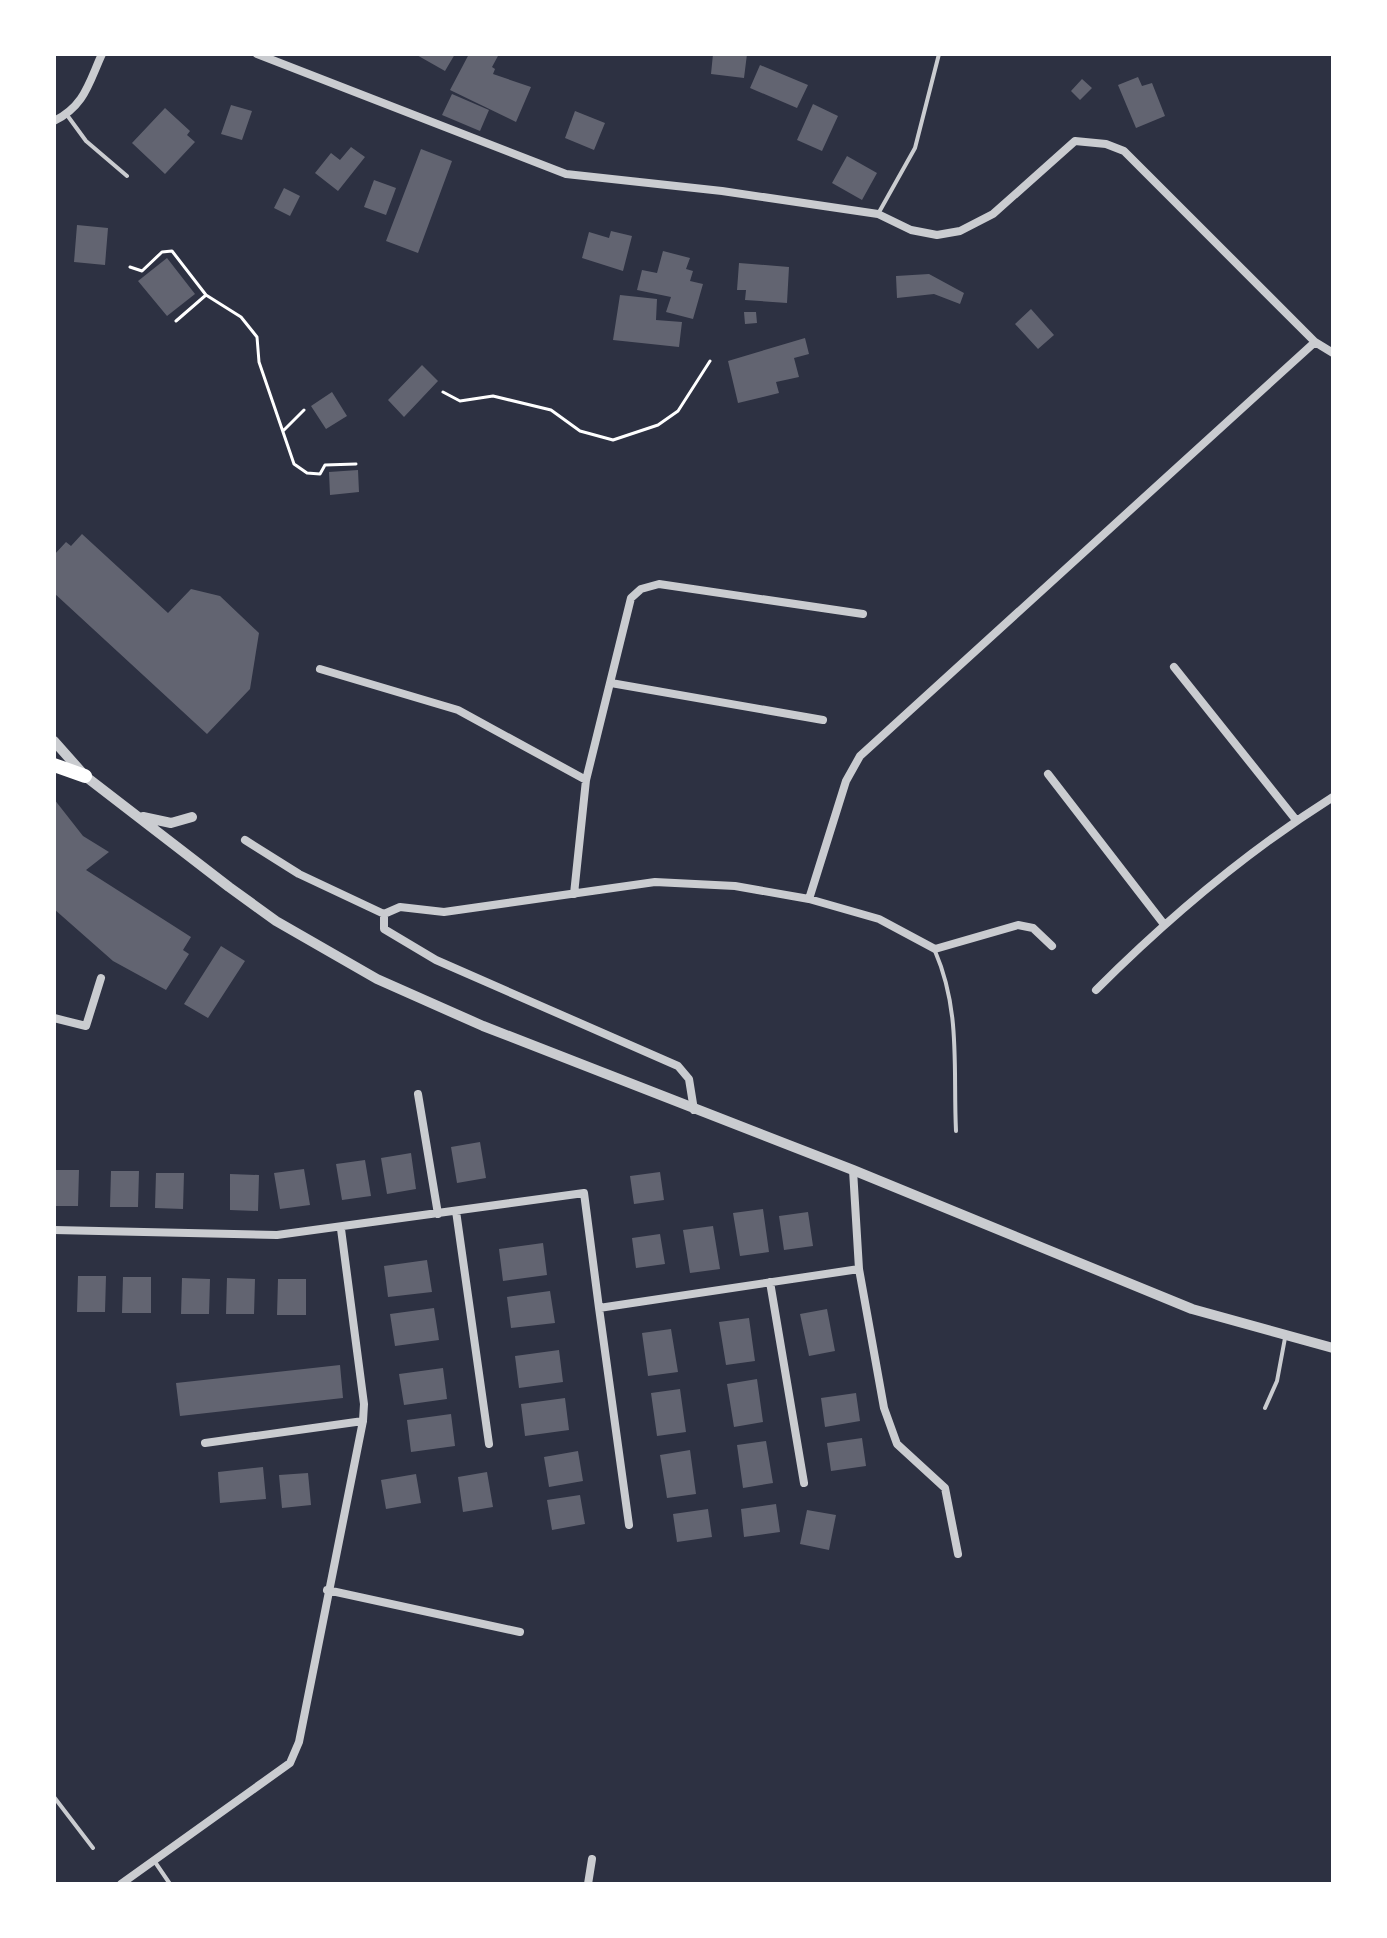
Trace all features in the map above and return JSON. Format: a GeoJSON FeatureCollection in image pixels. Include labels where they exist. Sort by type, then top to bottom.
{"type":"FeatureCollection","features":[{"type":"Feature","properties":{"kind":"highway"},"geometry":{"type":"LineString","coordinates":[[54,765],[85,776]]}},
{"type":"Feature","properties":{"kind":"street"},"geometry":{"type":"LineString","coordinates":[[54,121],[67,115],[88,93],[102,54]]}},
{"type":"Feature","properties":{"kind":"street"},"geometry":{"type":"LineString","coordinates":[[257,54],[566,174],[722,191],[878,214],[911,230],[937,235],[960,231],[993,214],[1075,141],[1106,144],[1124,151],[1315,342],[1333,353]]}},
{"type":"Feature","properties":{"kind":"street"},"geometry":{"type":"LineString","coordinates":[[809,899],[846,781],[860,756],[1315,342]]}},
{"type":"Feature","properties":{"kind":"street"},"geometry":{"type":"LineString","coordinates":[[574,894],[586,780],[631,598],[641,589],[659,584],[863,614]]}},
{"type":"Feature","properties":{"kind":"street"},"geometry":{"type":"LineString","coordinates":[[1174,667],[1296,820]]}},
{"type":"Feature","properties":{"kind":"street"},"geometry":{"type":"LineString","coordinates":[[320,669],[458,710],[586,780]]}},
{"type":"Feature","properties":{"kind":"street"},"geometry":{"type":"LineString","coordinates":[[611,683],[823,720]]}},
{"type":"Feature","properties":{"kind":"street"},"geometry":{"type":"LineString","coordinates":[[54,741],[85,776],[276,921],[377,979],[483,1026],[853,1170],[1192,1309],[1333,1348]]}},
{"type":"Feature","properties":{"kind":"street"},"geometry":{"type":"LineString","coordinates":[[1048,774],[1163,923]]}},
{"type":"Feature","properties":{"kind":"street"},"geometry":{"type":"LineString","coordinates":[[1096,990],[1163,923],[1296,820],[1333,797]]}},
{"type":"Feature","properties":{"kind":"street"},"geometry":{"type":"LineString","coordinates":[[137,816],[171,823],[192,817]]}},
{"type":"Feature","properties":{"kind":"street"},"geometry":{"type":"LineString","coordinates":[[245,840],[299,874],[384,914],[400,907],[444,912],[655,882],[735,886],[809,899],[879,919],[935,949],[1018,925],[1033,928],[1052,946]]}},
{"type":"Feature","properties":{"kind":"street"},"geometry":{"type":"LineString","coordinates":[[384,914],[384,929],[436,960],[678,1066],[689,1079],[694,1110]]}},
{"type":"Feature","properties":{"kind":"street"},"geometry":{"type":"LineString","coordinates":[[54,1018],[86,1026],[101,978]]}},
{"type":"Feature","properties":{"kind":"street"},"geometry":{"type":"LineString","coordinates":[[418,1094],[438,1214]]}},
{"type":"Feature","properties":{"kind":"street"},"geometry":{"type":"LineString","coordinates":[[853,1170],[859,1269],[889,1422],[897,1444],[945,1488],[958,1554]]}},
{"type":"Feature","properties":{"kind":"street"},"geometry":{"type":"LineString","coordinates":[[54,1230],[277,1235],[341,1229],[584,1193],[629,1525]]}},
{"type":"Feature","properties":{"kind":"street"},"geometry":{"type":"LineString","coordinates":[[456,1211],[489,1444]]}},
{"type":"Feature","properties":{"kind":"street"},"geometry":{"type":"LineString","coordinates":[[121,1884],[290,1763],[299,1742],[363,1421],[364,1404],[341,1229]]}},
{"type":"Feature","properties":{"kind":"street"},"geometry":{"type":"LineString","coordinates":[[599,1308],[859,1269]]}},
{"type":"Feature","properties":{"kind":"street"},"geometry":{"type":"LineString","coordinates":[[770,1282],[804,1483]]}},
{"type":"Feature","properties":{"kind":"street"},"geometry":{"type":"LineString","coordinates":[[205,1443],[363,1421]]}},
{"type":"Feature","properties":{"kind":"street"},"geometry":{"type":"LineString","coordinates":[[327,1590],[520,1632]]}},
{"type":"Feature","properties":{"kind":"street"},"geometry":{"type":"LineString","coordinates":[[588,1884],[592,1859]]}},
{"type":"Feature","properties":{"kind":"lane"},"geometry":{"type":"LineString","coordinates":[[878,214],[915,148],[939,54]]}},
{"type":"Feature","properties":{"kind":"lane"},"geometry":{"type":"LineString","coordinates":[[67,115],[86,141],[127,176]]}},
{"type":"Feature","properties":{"kind":"lane"},"geometry":{"type":"LineString","coordinates":[[935,949],[944,972],[957,1045],[956,1131]]}},
{"type":"Feature","properties":{"kind":"lane"},"geometry":{"type":"LineString","coordinates":[[1265,1408],[1277,1381],[1286,1336]]}},
{"type":"Feature","properties":{"kind":"lane"},"geometry":{"type":"LineString","coordinates":[[54,1797],[93,1848]]}},
{"type":"Feature","properties":{"kind":"lane"},"geometry":{"type":"LineString","coordinates":[[155,1862],[170,1884]]}},
{"type":"Feature","properties":{"kind":"path"},"geometry":{"type":"LineString","coordinates":[[130,267],[142,271],[162,252],[172,251],[206,295],[241,317],[257,337],[259,362],[294,464],[307,473],[320,474],[325,465],[356,464]]}},
{"type":"Feature","properties":{"kind":"path"},"geometry":{"type":"LineString","coordinates":[[176,321],[206,295]]}},
{"type":"Feature","properties":{"kind":"path"},"geometry":{"type":"LineString","coordinates":[[443,392],[460,401],[493,396],[551,410],[580,431],[613,440],[658,425],[678,411],[710,361]]}},
{"type":"Feature","properties":{"kind":"path"},"geometry":{"type":"LineString","coordinates":[[283,431],[304,410]]}},
{"type":"Feature","properties":{"kind":"building"},"geometry":{"type":"Polygon","coordinates":[[[415,54],[455,54],[445,71],[415,54]]]}},
{"type":"Feature","properties":{"kind":"building"},"geometry":{"type":"Polygon","coordinates":[[[469,54],[499,54],[492,67],[495,69],[493,74],[531,87],[516,122],[450,90],[469,54]]]}},
{"type":"Feature","properties":{"kind":"building"},"geometry":{"type":"Polygon","coordinates":[[[713,54],[747,54],[744,78],[711,74],[713,54]]]}},
{"type":"Feature","properties":{"kind":"building"},"geometry":{"type":"Polygon","coordinates":[[[760,65],[808,85],[797,108],[750,88],[760,65]]]}},
{"type":"Feature","properties":{"kind":"building"},"geometry":{"type":"Polygon","coordinates":[[[1138,77],[1142,86],[1152,83],[1165,116],[1136,128],[1118,85],[1138,77]]]}},
{"type":"Feature","properties":{"kind":"building"},"geometry":{"type":"Polygon","coordinates":[[[1082,79],[1092,88],[1080,100],[1071,91],[1082,79]]]}},
{"type":"Feature","properties":{"kind":"building"},"geometry":{"type":"Polygon","coordinates":[[[452,94],[489,110],[480,131],[442,115],[452,94]]]}},
{"type":"Feature","properties":{"kind":"building"},"geometry":{"type":"Polygon","coordinates":[[[813,104],[838,116],[822,151],[797,140],[813,104]]]}},
{"type":"Feature","properties":{"kind":"building"},"geometry":{"type":"Polygon","coordinates":[[[231,105],[252,111],[242,140],[221,134],[231,105]]]}},
{"type":"Feature","properties":{"kind":"building"},"geometry":{"type":"Polygon","coordinates":[[[165,108],[190,131],[187,135],[195,142],[165,174],[132,143],[165,108]]]}},
{"type":"Feature","properties":{"kind":"building"},"geometry":{"type":"Polygon","coordinates":[[[575,111],[605,123],[594,150],[565,138],[575,111]]]}},
{"type":"Feature","properties":{"kind":"building"},"geometry":{"type":"Polygon","coordinates":[[[351,147],[365,157],[338,191],[315,173],[331,153],[340,160],[351,147]]]}},
{"type":"Feature","properties":{"kind":"building"},"geometry":{"type":"Polygon","coordinates":[[[421,149],[452,161],[418,253],[386,241],[421,149]]]}},
{"type":"Feature","properties":{"kind":"building"},"geometry":{"type":"Polygon","coordinates":[[[847,156],[877,173],[862,200],[832,183],[847,156]]]}},
{"type":"Feature","properties":{"kind":"building"},"geometry":{"type":"Polygon","coordinates":[[[374,180],[396,188],[386,215],[364,207],[374,180]]]}},
{"type":"Feature","properties":{"kind":"building"},"geometry":{"type":"Polygon","coordinates":[[[284,188],[300,196],[290,216],[274,208],[284,188]]]}},
{"type":"Feature","properties":{"kind":"building"},"geometry":{"type":"Polygon","coordinates":[[[77,225],[108,228],[105,265],[74,262],[77,225]]]}},
{"type":"Feature","properties":{"kind":"building"},"geometry":{"type":"Polygon","coordinates":[[[611,231],[632,236],[623,271],[582,258],[589,232],[609,238],[611,231]]]}},
{"type":"Feature","properties":{"kind":"building"},"geometry":{"type":"Polygon","coordinates":[[[663,251],[690,258],[686,269],[693,271],[690,281],[703,284],[693,319],[666,312],[671,297],[637,290],[642,270],[657,273],[663,251]]]}},
{"type":"Feature","properties":{"kind":"building"},"geometry":{"type":"Polygon","coordinates":[[[167,258],[195,294],[167,316],[138,281],[167,258]]]}},
{"type":"Feature","properties":{"kind":"building"},"geometry":{"type":"Polygon","coordinates":[[[739,263],[789,267],[787,303],[745,300],[746,290],[737,290],[739,263]]]}},
{"type":"Feature","properties":{"kind":"building"},"geometry":{"type":"Polygon","coordinates":[[[929,274],[964,293],[960,304],[934,294],[897,298],[896,276],[929,274]]]}},
{"type":"Feature","properties":{"kind":"building"},"geometry":{"type":"Polygon","coordinates":[[[620,295],[657,299],[656,320],[682,322],[679,347],[613,340],[620,295]]]}},
{"type":"Feature","properties":{"kind":"building"},"geometry":{"type":"Polygon","coordinates":[[[1031,309],[1054,335],[1038,349],[1015,324],[1031,309]]]}},
{"type":"Feature","properties":{"kind":"building"},"geometry":{"type":"Polygon","coordinates":[[[744,312],[756,312],[757,323],[745,324],[744,312]]]}},
{"type":"Feature","properties":{"kind":"building"},"geometry":{"type":"Polygon","coordinates":[[[805,338],[809,354],[794,358],[799,377],[776,382],[779,393],[738,403],[728,361],[805,338]]]}},
{"type":"Feature","properties":{"kind":"building"},"geometry":{"type":"Polygon","coordinates":[[[422,365],[438,381],[404,417],[388,400],[422,365]]]}},
{"type":"Feature","properties":{"kind":"building"},"geometry":{"type":"Polygon","coordinates":[[[332,392],[347,416],[326,429],[311,406],[332,392]]]}},
{"type":"Feature","properties":{"kind":"building"},"geometry":{"type":"Polygon","coordinates":[[[358,470],[359,492],[330,495],[329,472],[358,470]]]}},
{"type":"Feature","properties":{"kind":"building"},"geometry":{"type":"Polygon","coordinates":[[[82,534],[168,613],[191,589],[220,596],[259,633],[250,689],[207,734],[54,593],[54,555],[66,542],[71,546],[82,534]]]}},
{"type":"Feature","properties":{"kind":"building"},"geometry":{"type":"Polygon","coordinates":[[[54,799],[83,836],[109,852],[86,870],[191,937],[183,950],[189,954],[166,990],[113,961],[54,909],[54,799]]]}},
{"type":"Feature","properties":{"kind":"building"},"geometry":{"type":"Polygon","coordinates":[[[221,946],[245,961],[208,1018],[184,1004],[221,946]]]}},
{"type":"Feature","properties":{"kind":"building"},"geometry":{"type":"Polygon","coordinates":[[[480,1142],[486,1178],[457,1183],[451,1147],[480,1142]]]}},
{"type":"Feature","properties":{"kind":"building"},"geometry":{"type":"Polygon","coordinates":[[[411,1153],[416,1189],[387,1194],[381,1158],[411,1153]]]}},
{"type":"Feature","properties":{"kind":"building"},"geometry":{"type":"Polygon","coordinates":[[[365,1160],[371,1196],[342,1200],[336,1164],[365,1160]]]}},
{"type":"Feature","properties":{"kind":"building"},"geometry":{"type":"Polygon","coordinates":[[[304,1169],[310,1205],[280,1209],[274,1173],[304,1169]]]}},
{"type":"Feature","properties":{"kind":"building"},"geometry":{"type":"Polygon","coordinates":[[[54,1170],[79,1170],[78,1206],[54,1206],[54,1170]]]}},
{"type":"Feature","properties":{"kind":"building"},"geometry":{"type":"Polygon","coordinates":[[[111,1171],[139,1171],[138,1207],[110,1207],[111,1171]]]}},
{"type":"Feature","properties":{"kind":"building"},"geometry":{"type":"Polygon","coordinates":[[[660,1172],[664,1200],[634,1204],[630,1176],[660,1172]]]}},
{"type":"Feature","properties":{"kind":"building"},"geometry":{"type":"Polygon","coordinates":[[[156,1173],[184,1173],[183,1209],[155,1208],[156,1173]]]}},
{"type":"Feature","properties":{"kind":"building"},"geometry":{"type":"Polygon","coordinates":[[[230,1174],[259,1175],[258,1211],[230,1210],[230,1174]]]}},
{"type":"Feature","properties":{"kind":"building"},"geometry":{"type":"Polygon","coordinates":[[[763,1209],[769,1252],[740,1256],[733,1213],[763,1209]]]}},
{"type":"Feature","properties":{"kind":"building"},"geometry":{"type":"Polygon","coordinates":[[[808,1212],[813,1246],[784,1250],[779,1216],[808,1212]]]}},
{"type":"Feature","properties":{"kind":"building"},"geometry":{"type":"Polygon","coordinates":[[[713,1226],[720,1269],[690,1273],[683,1230],[713,1226]]]}},
{"type":"Feature","properties":{"kind":"building"},"geometry":{"type":"Polygon","coordinates":[[[660,1234],[665,1264],[636,1268],[632,1238],[660,1234]]]}},
{"type":"Feature","properties":{"kind":"building"},"geometry":{"type":"Polygon","coordinates":[[[543,1243],[547,1275],[503,1281],[499,1249],[543,1243]]]}},
{"type":"Feature","properties":{"kind":"building"},"geometry":{"type":"Polygon","coordinates":[[[427,1260],[432,1292],[388,1297],[384,1266],[427,1260]]]}},
{"type":"Feature","properties":{"kind":"building"},"geometry":{"type":"Polygon","coordinates":[[[78,1276],[106,1276],[105,1312],[77,1312],[78,1276]]]}},
{"type":"Feature","properties":{"kind":"building"},"geometry":{"type":"Polygon","coordinates":[[[123,1277],[151,1277],[151,1313],[122,1313],[123,1277]]]}},
{"type":"Feature","properties":{"kind":"building"},"geometry":{"type":"Polygon","coordinates":[[[182,1278],[210,1279],[209,1314],[181,1314],[182,1278]]]}},
{"type":"Feature","properties":{"kind":"building"},"geometry":{"type":"Polygon","coordinates":[[[227,1278],[255,1279],[254,1314],[226,1314],[227,1278]]]}},
{"type":"Feature","properties":{"kind":"building"},"geometry":{"type":"Polygon","coordinates":[[[278,1279],[306,1279],[306,1315],[277,1315],[278,1279]]]}},
{"type":"Feature","properties":{"kind":"building"},"geometry":{"type":"Polygon","coordinates":[[[550,1291],[555,1323],[511,1328],[507,1297],[550,1291]]]}},
{"type":"Feature","properties":{"kind":"building"},"geometry":{"type":"Polygon","coordinates":[[[434,1308],[439,1340],[395,1346],[390,1314],[434,1308]]]}},
{"type":"Feature","properties":{"kind":"building"},"geometry":{"type":"Polygon","coordinates":[[[827,1309],[835,1351],[809,1356],[800,1314],[827,1309]]]}},
{"type":"Feature","properties":{"kind":"building"},"geometry":{"type":"Polygon","coordinates":[[[749,1318],[755,1361],[726,1365],[719,1322],[749,1318]]]}},
{"type":"Feature","properties":{"kind":"building"},"geometry":{"type":"Polygon","coordinates":[[[671,1329],[678,1372],[648,1376],[642,1333],[671,1329]]]}},
{"type":"Feature","properties":{"kind":"building"},"geometry":{"type":"Polygon","coordinates":[[[559,1350],[563,1382],[519,1388],[515,1356],[559,1350]]]}},
{"type":"Feature","properties":{"kind":"building"},"geometry":{"type":"Polygon","coordinates":[[[340,1365],[343,1398],[180,1416],[176,1383],[340,1365]]]}},
{"type":"Feature","properties":{"kind":"building"},"geometry":{"type":"Polygon","coordinates":[[[443,1368],[447,1399],[404,1405],[399,1374],[443,1368]]]}},
{"type":"Feature","properties":{"kind":"building"},"geometry":{"type":"Polygon","coordinates":[[[757,1379],[763,1422],[734,1427],[727,1384],[757,1379]]]}},
{"type":"Feature","properties":{"kind":"building"},"geometry":{"type":"Polygon","coordinates":[[[680,1389],[686,1432],[657,1436],[651,1393],[680,1389]]]}},
{"type":"Feature","properties":{"kind":"building"},"geometry":{"type":"Polygon","coordinates":[[[856,1393],[860,1421],[825,1427],[821,1398],[856,1393]]]}},
{"type":"Feature","properties":{"kind":"building"},"geometry":{"type":"Polygon","coordinates":[[[565,1398],[569,1430],[525,1436],[521,1404],[565,1398]]]}},
{"type":"Feature","properties":{"kind":"building"},"geometry":{"type":"Polygon","coordinates":[[[451,1414],[455,1446],[411,1452],[407,1420],[451,1414]]]}},
{"type":"Feature","properties":{"kind":"building"},"geometry":{"type":"Polygon","coordinates":[[[862,1438],[866,1466],[831,1471],[827,1443],[862,1438]]]}},
{"type":"Feature","properties":{"kind":"building"},"geometry":{"type":"Polygon","coordinates":[[[766,1441],[773,1483],[743,1488],[737,1445],[766,1441]]]}},
{"type":"Feature","properties":{"kind":"building"},"geometry":{"type":"Polygon","coordinates":[[[690,1450],[696,1494],[667,1498],[660,1455],[690,1450]]]}},
{"type":"Feature","properties":{"kind":"building"},"geometry":{"type":"Polygon","coordinates":[[[578,1451],[583,1481],[549,1487],[544,1457],[578,1451]]]}},
{"type":"Feature","properties":{"kind":"building"},"geometry":{"type":"Polygon","coordinates":[[[263,1467],[266,1499],[220,1503],[218,1472],[263,1467]]]}},
{"type":"Feature","properties":{"kind":"building"},"geometry":{"type":"Polygon","coordinates":[[[487,1472],[493,1507],[463,1512],[458,1477],[487,1472]]]}},
{"type":"Feature","properties":{"kind":"building"},"geometry":{"type":"Polygon","coordinates":[[[308,1473],[311,1505],[282,1508],[279,1475],[308,1473]]]}},
{"type":"Feature","properties":{"kind":"building"},"geometry":{"type":"Polygon","coordinates":[[[416,1474],[421,1503],[386,1509],[381,1480],[416,1474]]]}},
{"type":"Feature","properties":{"kind":"building"},"geometry":{"type":"Polygon","coordinates":[[[580,1495],[585,1524],[552,1530],[547,1500],[580,1495]]]}},
{"type":"Feature","properties":{"kind":"building"},"geometry":{"type":"Polygon","coordinates":[[[776,1504],[780,1532],[744,1537],[741,1509],[776,1504]]]}},
{"type":"Feature","properties":{"kind":"building"},"geometry":{"type":"Polygon","coordinates":[[[708,1509],[712,1537],[677,1542],[673,1514],[708,1509]]]}},
{"type":"Feature","properties":{"kind":"building"},"geometry":{"type":"Polygon","coordinates":[[[807,1510],[836,1515],[829,1550],[800,1544],[807,1510]]]}}]}
